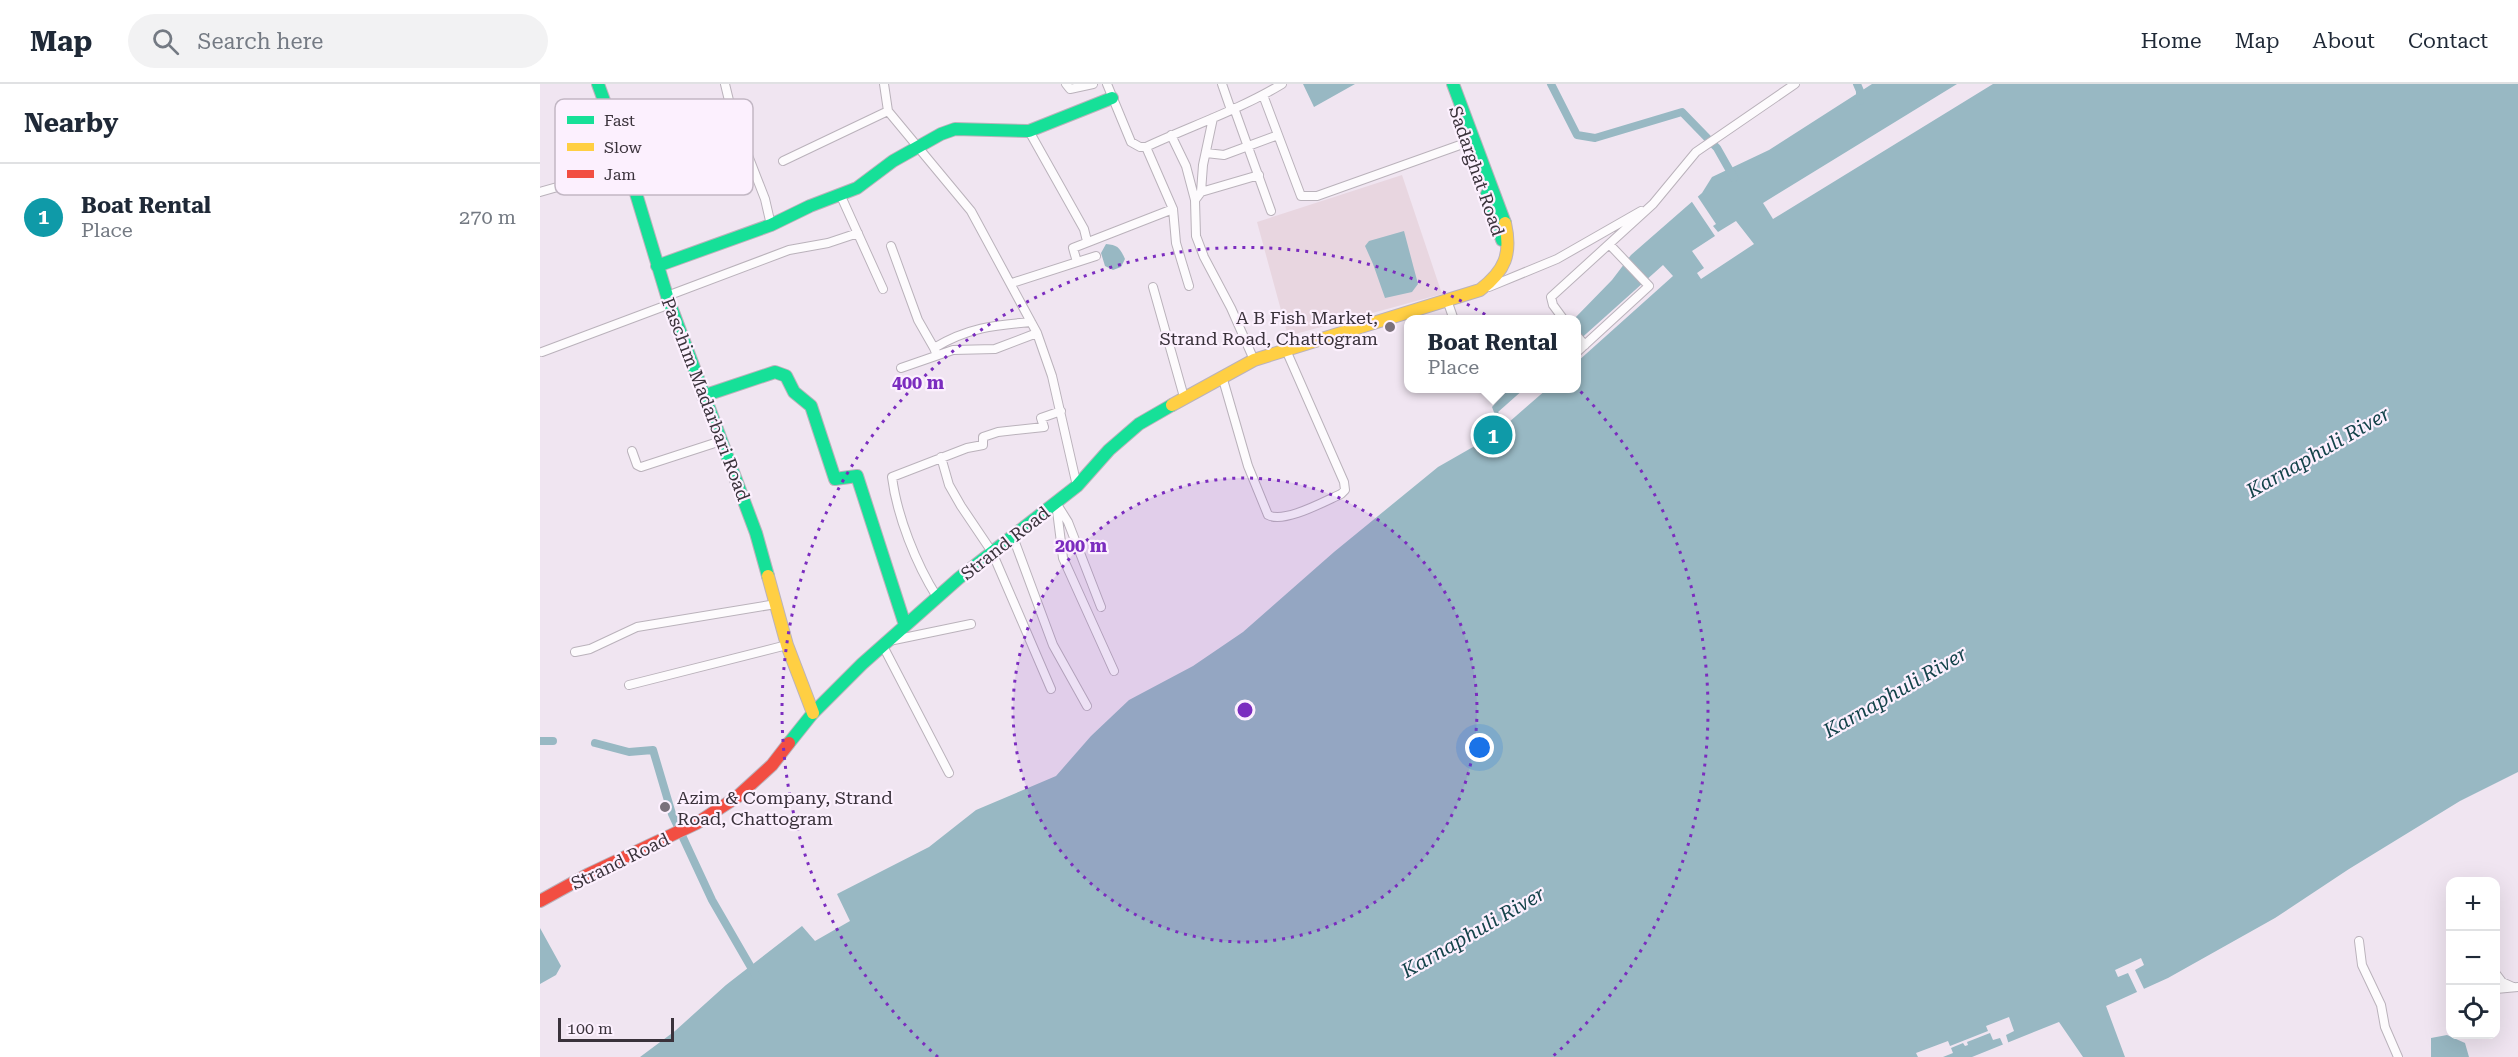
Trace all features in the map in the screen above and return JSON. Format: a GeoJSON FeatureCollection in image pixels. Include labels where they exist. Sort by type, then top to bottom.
{"type":"FeatureCollection","features":[{"type":"Feature","properties":{"kind":"street","name":"Paschim Madarbari Road"},"geometry":{"type":"LineString","coordinates":[[598,84],[603,99]]}},
{"type":"Feature","properties":{"kind":"street"},"geometry":{"type":"LineString","coordinates":[[725,84],[729,99]]}},
{"type":"Feature","properties":{"kind":"street"},"geometry":{"type":"LineString","coordinates":[[884,84],[888,111],[972,211],[1037,333],[1052,375],[1077,486]]}},
{"type":"Feature","properties":{"kind":"street"},"geometry":{"type":"LineString","coordinates":[[1066,84],[1074,90],[1093,84]]}},
{"type":"Feature","properties":{"kind":"street"},"geometry":{"type":"LineString","coordinates":[[1107,84],[1131,142],[1140,147],[1146,147],[1213,118],[1282,84]]}},
{"type":"Feature","properties":{"kind":"street"},"geometry":{"type":"LineString","coordinates":[[1222,84],[1271,212]]}},
{"type":"Feature","properties":{"kind":"street","name":"Sadarghat Road"},"geometry":{"type":"LineString","coordinates":[[1446,84],[1504,218],[1508,236],[1506,256]]}},
{"type":"Feature","properties":{"kind":"street","name":"Sadarghat Road"},"geometry":{"type":"LineString","coordinates":[[1453,84],[1471,141]]}},
{"type":"Feature","properties":{"kind":"street"},"geometry":{"type":"LineString","coordinates":[[1560,315],[1553,305],[1551,297],[1653,204],[1696,152],[1726,129],[1795,84]]}},
{"type":"Feature","properties":{"kind":"street"},"geometry":{"type":"LineString","coordinates":[[1263,95],[1301,196],[1317,196],[1471,141]]}},
{"type":"Feature","properties":{"kind":"street"},"geometry":{"type":"LineString","coordinates":[[657,266],[771,225],[857,188],[868,178],[916,147],[955,129],[1029,130],[1112,98]]}},
{"type":"Feature","properties":{"kind":"street"},"geometry":{"type":"LineString","coordinates":[[783,160],[888,111]]}},
{"type":"Feature","properties":{"kind":"street"},"geometry":{"type":"LineString","coordinates":[[1195,200],[1201,192],[1213,118]]}},
{"type":"Feature","properties":{"kind":"street"},"geometry":{"type":"LineString","coordinates":[[1029,130],[1084,229],[1088,241]]}},
{"type":"Feature","properties":{"kind":"street"},"geometry":{"type":"LineString","coordinates":[[1171,135],[1186,166],[1195,200],[1196,236],[1254,360]]}},
{"type":"Feature","properties":{"kind":"street"},"geometry":{"type":"LineString","coordinates":[[1206,153],[1224,155],[1278,135]]}},
{"type":"Feature","properties":{"kind":"street"},"geometry":{"type":"LineString","coordinates":[[1146,147],[1173,209],[1176,243],[1189,286]]}},
{"type":"Feature","properties":{"kind":"street"},"geometry":{"type":"LineString","coordinates":[[753,168],[765,199],[771,225]]}},
{"type":"Feature","properties":{"kind":"street"},"geometry":{"type":"LineString","coordinates":[[1201,192],[1259,176]]}},
{"type":"Feature","properties":{"kind":"street"},"geometry":{"type":"LineString","coordinates":[[540,192],[555,188]]}},
{"type":"Feature","properties":{"kind":"street"},"geometry":{"type":"LineString","coordinates":[[840,194],[884,289]]}},
{"type":"Feature","properties":{"kind":"street","name":"Paschim Madarbari Road"},"geometry":{"type":"LineString","coordinates":[[636,195],[668,300],[756,533],[787,645],[813,713]]}},
{"type":"Feature","properties":{"kind":"street"},"geometry":{"type":"LineString","coordinates":[[1480,290],[1557,259],[1653,204]]}},
{"type":"Feature","properties":{"kind":"street"},"geometry":{"type":"LineString","coordinates":[[1077,262],[1072,248],[1173,209]]}},
{"type":"Feature","properties":{"kind":"street"},"geometry":{"type":"LineString","coordinates":[[542,352],[789,250],[828,243],[858,233]]}},
{"type":"Feature","properties":{"kind":"street"},"geometry":{"type":"LineString","coordinates":[[1581,348],[1649,286],[1610,245]]}},
{"type":"Feature","properties":{"kind":"street"},"geometry":{"type":"LineString","coordinates":[[891,246],[918,320],[936,352]]}},
{"type":"Feature","properties":{"kind":"street"},"geometry":{"type":"LineString","coordinates":[[1012,283],[1096,256]]}},
{"type":"Feature","properties":{"kind":"street","name":"Strand Road"},"geometry":{"type":"LineString","coordinates":[[540,901],[589,874],[697,823],[737,796],[772,765],[813,713],[885,643],[992,552],[1077,486],[1109,450],[1139,424],[1254,360],[1480,290],[1498,276],[1506,256]]}},
{"type":"Feature","properties":{"kind":"street"},"geometry":{"type":"LineString","coordinates":[[1153,287],[1184,397]]}},
{"type":"Feature","properties":{"kind":"street"},"geometry":{"type":"LineString","coordinates":[[1447,300],[1452,315]]}},
{"type":"Feature","properties":{"kind":"street"},"geometry":{"type":"LineString","coordinates":[[901,368],[936,352],[958,334],[1031,322]]}},
{"type":"Feature","properties":{"kind":"street"},"geometry":{"type":"LineString","coordinates":[[936,352],[995,349],[1037,333]]}},
{"type":"Feature","properties":{"kind":"street"},"geometry":{"type":"LineString","coordinates":[[1581,340],[1585,345]]}},
{"type":"Feature","properties":{"kind":"street"},"geometry":{"type":"LineString","coordinates":[[1222,376],[1248,466],[1268,515],[1279,519],[1315,505],[1341,494],[1345,490],[1344,482],[1286,350]]}},
{"type":"Feature","properties":{"kind":"street"},"geometry":{"type":"LineString","coordinates":[[703,396],[775,372],[786,376],[794,392],[811,407],[835,479],[857,476],[905,625]]}},
{"type":"Feature","properties":{"kind":"street"},"geometry":{"type":"LineString","coordinates":[[937,597],[912,551],[891,479],[894,475],[967,448],[983,445],[982,436],[998,432],[1044,428],[1041,418],[1061,411]]}},
{"type":"Feature","properties":{"kind":"street"},"geometry":{"type":"LineString","coordinates":[[632,451],[637,465],[641,467],[721,441]]}},
{"type":"Feature","properties":{"kind":"street"},"geometry":{"type":"LineString","coordinates":[[941,458],[953,492],[992,552],[1051,688]]}},
{"type":"Feature","properties":{"kind":"street"},"geometry":{"type":"LineString","coordinates":[[1056,504],[1068,522],[1101,607]]}},
{"type":"Feature","properties":{"kind":"street"},"geometry":{"type":"LineString","coordinates":[[1056,504],[1063,558],[1114,671]]}},
{"type":"Feature","properties":{"kind":"street"},"geometry":{"type":"LineString","coordinates":[[1013,537],[1053,645],[1087,706]]}},
{"type":"Feature","properties":{"kind":"street"},"geometry":{"type":"LineString","coordinates":[[574,652],[590,649],[637,627],[777,604]]}},
{"type":"Feature","properties":{"kind":"street"},"geometry":{"type":"LineString","coordinates":[[949,773],[885,643],[971,624]]}},
{"type":"Feature","properties":{"kind":"street"},"geometry":{"type":"LineString","coordinates":[[629,685],[787,645]]}},
{"type":"Feature","properties":{"kind":"street"},"geometry":{"type":"LineString","coordinates":[[2359,941],[2362,964],[2381,1005],[2385,1028],[2398,1057]]}},
{"type":"Feature","properties":{"kind":"street"},"geometry":{"type":"LineString","coordinates":[[2500,979],[2516,987]]}},
{"type":"Feature","properties":{"kind":"street"},"geometry":{"type":"LineString","coordinates":[[2500,989],[2516,987]]}},
{"type":"Feature","properties":{"kind":"shaded area"},"geometry":{"type":"Polygon","coordinates":[[[1402,175],[1442,294],[1288,336],[1257,222],[1402,175]]]}},
{"type":"Feature","properties":{"kind":"water"},"geometry":{"type":"Polygon","coordinates":[[[1303,84],[1355,84],[1314,107],[1303,84]]]}},
{"type":"Feature","properties":{"kind":"water","name":"Karnaphuli River"},"geometry":{"type":"Polygon","coordinates":[[[1872,84],[2518,84],[2518,772],[2460,801],[2349,869],[2275,918],[2168,978],[2106,1006],[2125,1057],[2083,1057],[2059,1022],[1972,1057],[640,1057],[675,1031],[726,985],[802,926],[815,941],[850,921],[837,894],[929,847],[976,810],[1056,776],[1091,736],[1129,700],[1193,666],[1243,632],[1334,552],[1438,467],[1501,431],[1492,407],[1505,393],[1581,393],[1581,315],[1578,315],[1612,280],[1631,255],[1702,193],[1712,177],[1769,150],[1872,84]]]}},
{"type":"Feature","properties":{"kind":"water"},"geometry":{"type":"Polygon","coordinates":[[[1404,231],[1418,284],[1412,292],[1385,298],[1365,246],[1369,241],[1404,231]]]}},
{"type":"Feature","properties":{"kind":"water"},"geometry":{"type":"Polygon","coordinates":[[[1106,244],[1116,246],[1122,252],[1125,259],[1121,267],[1113,270],[1105,266],[1101,253],[1106,244]]]}},
{"type":"Feature","properties":{"kind":"water"},"geometry":{"type":"Polygon","coordinates":[[[540,928],[561,966],[556,975],[540,984],[540,928]]]}},
{"type":"Feature","properties":{"kind":"water"},"geometry":{"type":"Polygon","coordinates":[[[2446,1035],[2446,1039],[2456,1039],[2465,1043],[2469,1057],[2431,1057],[2431,1038],[2446,1035]]]}},
{"type":"Feature","properties":{"kind":"pier"},"geometry":{"type":"Polygon","coordinates":[[[1957,84],[1993,84],[1773,219],[1763,203],[1957,84]]]}},
{"type":"Feature","properties":{"kind":"pier"},"geometry":{"type":"Polygon","coordinates":[[[1696,194],[1716,224],[1713,226],[1718,232],[1736,221],[1754,244],[1701,279],[1697,273],[1704,268],[1692,251],[1715,236],[1690,199],[1696,194]]]}},
{"type":"Feature","properties":{"kind":"pier"},"geometry":{"type":"Polygon","coordinates":[[[1663,265],[1673,276],[1581,358],[1581,338],[1663,265]]]}},
{"type":"Feature","properties":{"kind":"pier"},"geometry":{"type":"Polygon","coordinates":[[[1519,393],[1542,393],[1508,423],[1498,412],[1519,393]]]}},
{"type":"Feature","properties":{"kind":"pier"},"geometry":{"type":"Polygon","coordinates":[[[2141,958],[2144,965],[2135,970],[2145,991],[2138,994],[2128,973],[2118,977],[2115,970],[2141,958]]]}},
{"type":"Feature","properties":{"kind":"pier"},"geometry":{"type":"Polygon","coordinates":[[[2009,1017],[2014,1031],[2006,1035],[2009,1045],[2004,1047],[2000,1038],[1993,1040],[1990,1033],[1967,1042],[1968,1045],[1965,1046],[1963,1043],[1951,1048],[1953,1053],[1943,1057],[1918,1057],[1916,1053],[1948,1041],[1950,1046],[1988,1031],[1986,1026],[2009,1017]]]}},
{"type":"Feature","properties":{"kind":"waterway"},"geometry":{"type":"LineString","coordinates":[[1551,84],[1577,135],[1595,138],[1682,112],[1717,148],[1734,178]]}},
{"type":"Feature","properties":{"kind":"waterway"},"geometry":{"type":"LineString","coordinates":[[1857,84],[1860,101]]}},
{"type":"Feature","properties":{"kind":"waterway"},"geometry":{"type":"LineString","coordinates":[[540,741],[553,741]]}},
{"type":"Feature","properties":{"kind":"waterway"},"geometry":{"type":"LineString","coordinates":[[595,743],[629,752],[653,750],[672,814],[712,900],[756,976]]}},
{"type":"Feature","properties":{"kind":"traffic: fast"},"geometry":{"type":"LineString","coordinates":[[598,84],[603,99]]}},
{"type":"Feature","properties":{"kind":"traffic: fast"},"geometry":{"type":"LineString","coordinates":[[1453,84],[1505,223]]}},
{"type":"Feature","properties":{"kind":"traffic: fast"},"geometry":{"type":"LineString","coordinates":[[657,266],[771,225],[810,206],[857,188],[893,161],[941,134],[955,129],[1029,131],[1112,98]]}},
{"type":"Feature","properties":{"kind":"traffic: fast"},"geometry":{"type":"LineString","coordinates":[[1487,194],[1502,240]]}},
{"type":"Feature","properties":{"kind":"traffic: fast"},"geometry":{"type":"LineString","coordinates":[[636,195],[667,296],[756,533],[768,576]]}},
{"type":"Feature","properties":{"kind":"traffic: fast"},"geometry":{"type":"LineString","coordinates":[[703,396],[775,372],[786,376],[794,392],[811,406],[835,479],[857,476],[905,625]]}},
{"type":"Feature","properties":{"kind":"traffic: fast"},"geometry":{"type":"LineString","coordinates":[[789,743],[813,713],[862,664],[959,578],[1077,486],[1109,450],[1139,424],[1172,405]]}},
{"type":"Feature","properties":{"kind":"traffic: slow"},"geometry":{"type":"LineString","coordinates":[[1172,405],[1254,360],[1480,290],[1501,269],[1507,253],[1505,223]]}},
{"type":"Feature","properties":{"kind":"traffic: slow"},"geometry":{"type":"LineString","coordinates":[[768,576],[787,645],[813,713]]}},
{"type":"Feature","properties":{"kind":"traffic: jam"},"geometry":{"type":"LineString","coordinates":[[540,901],[589,874],[697,823],[737,797],[772,765],[789,743]]}},
{"type":"Feature","properties":{"kind":"place","name":"A B Fish Market, Strand Road, Chattogram"},"geometry":{"type":"Point","coordinates":[1390,327]}},
{"type":"Feature","properties":{"kind":"place","name":"Boat Rental"},"geometry":{"type":"Point","coordinates":[1493,435]}},
{"type":"Feature","properties":{"kind":"place","name":"Azim & Company, Strand Road, Chattogram"},"geometry":{"type":"Point","coordinates":[665,807]}}]}
